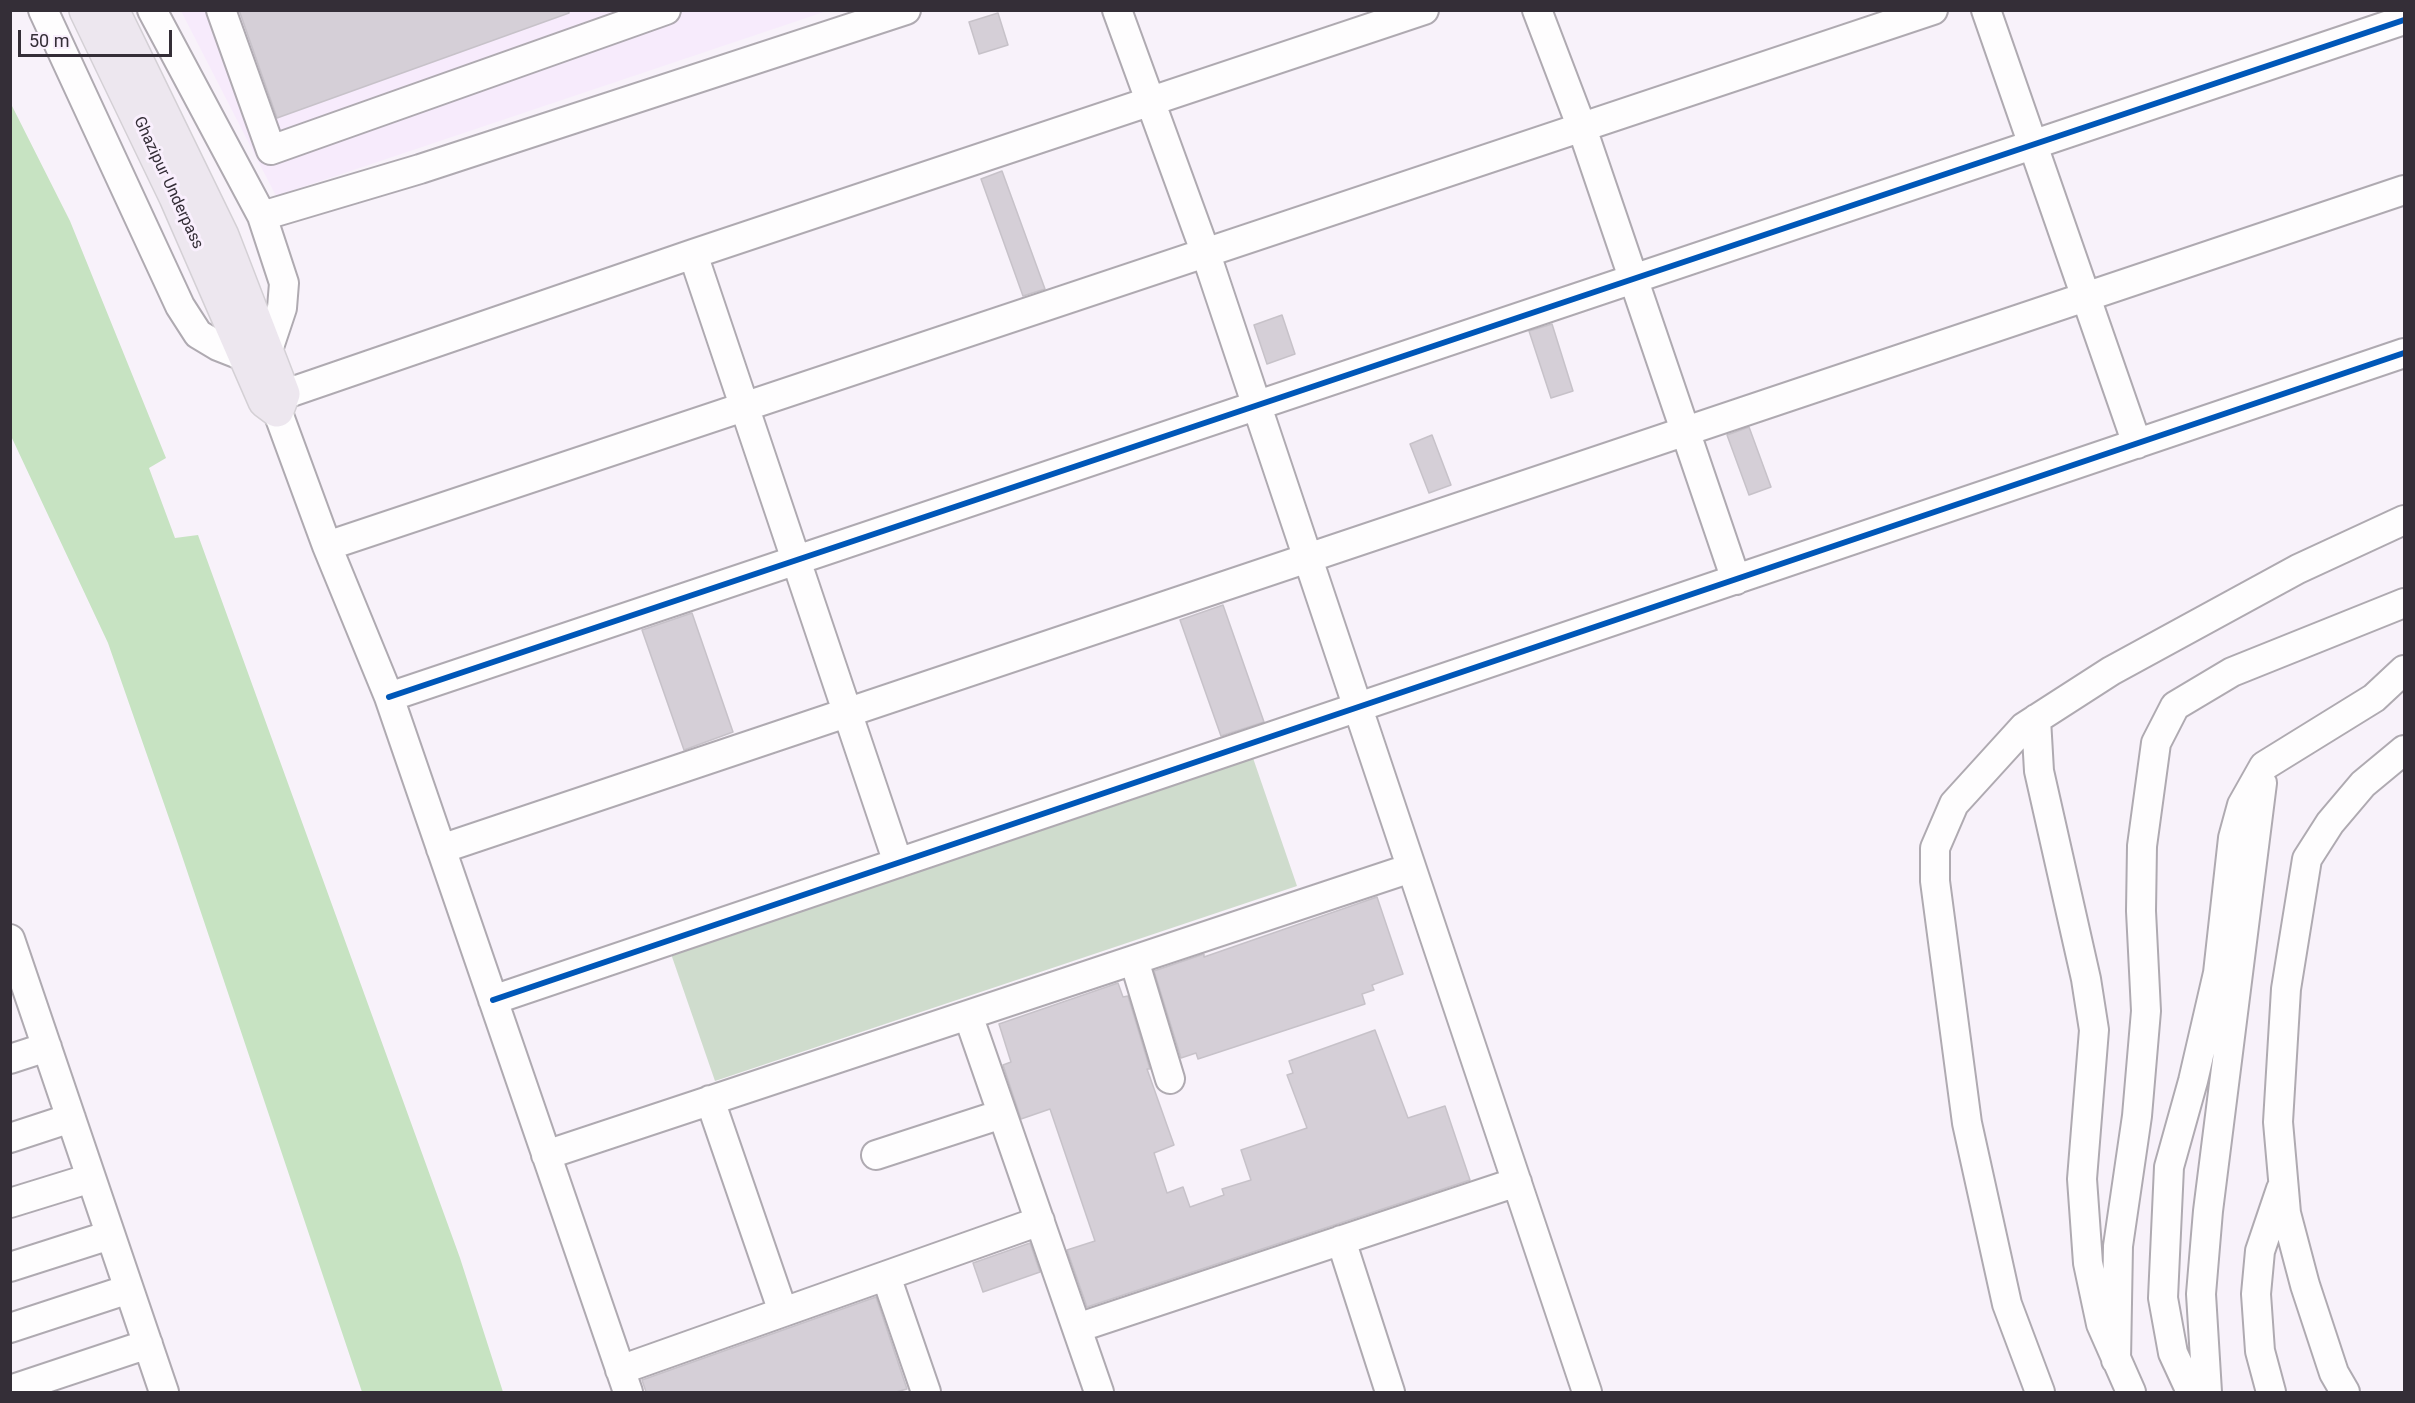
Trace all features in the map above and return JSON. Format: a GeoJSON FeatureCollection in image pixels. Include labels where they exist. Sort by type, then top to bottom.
{"type":"FeatureCollection","features":[{"type":"Feature","properties":{"kind":"main road","name":"Ghazipur Underpass"},"geometry":{"type":"LineString","coordinates":[[86,10],[176,197],[256,353]]}},
{"type":"Feature","properties":{"kind":"main road","name":"Ghazipur Underpass"},"geometry":{"type":"LineString","coordinates":[[112,10],[222,236],[256,353]]}},
{"type":"Feature","properties":{"kind":"main road"},"geometry":{"type":"LineString","coordinates":[[256,353],[275,402]]}},
{"type":"Feature","properties":{"kind":"street"},"geometry":{"type":"LineString","coordinates":[[43,10],[180,306],[198,334],[218,346],[256,353],[282,308],[284,283],[262,216],[152,10]]}},
{"type":"Feature","properties":{"kind":"street"},"geometry":{"type":"LineString","coordinates":[[221,10],[271,150],[666,10]]}},
{"type":"Feature","properties":{"kind":"street"},"geometry":{"type":"LineString","coordinates":[[262,216],[420,169],[906,10]]}},
{"type":"Feature","properties":{"kind":"street"},"geometry":{"type":"LineString","coordinates":[[1117,10],[1206,254],[1585,1392]]}},
{"type":"Feature","properties":{"kind":"street"},"geometry":{"type":"LineString","coordinates":[[1040,1221],[783,1312],[624,1381],[389,697],[327,546],[275,402],[693,254],[1424,10]]}},
{"type":"Feature","properties":{"kind":"street"},"geometry":{"type":"LineString","coordinates":[[1537,10],[1582,128],[1736,579]]}},
{"type":"Feature","properties":{"kind":"street"},"geometry":{"type":"LineString","coordinates":[[327,546],[1933,10]]}},
{"type":"Feature","properties":{"kind":"street"},"geometry":{"type":"LineString","coordinates":[[1986,10],[2137,444]]}},
{"type":"Feature","properties":{"kind":"street"},"geometry":{"type":"LineString","coordinates":[[389,697],[2404,20]]}},
{"type":"Feature","properties":{"kind":"street"},"geometry":{"type":"LineString","coordinates":[[441,849],[2404,190]]}},
{"type":"Feature","properties":{"kind":"street"},"geometry":{"type":"LineString","coordinates":[[693,254],[898,863]]}},
{"type":"Feature","properties":{"kind":"street"},"geometry":{"type":"LineString","coordinates":[[493,1000],[2404,353]]}},
{"type":"Feature","properties":{"kind":"street"},"geometry":{"type":"LineString","coordinates":[[2040,1392],[2007,1304],[1967,1123],[1935,881],[1935,848],[1954,804],[2024,727],[2111,671],[2298,569],[2404,520]]}},
{"type":"Feature","properties":{"kind":"street"},"geometry":{"type":"LineString","coordinates":[[2116,1360],[2118,1246],[2137,1116],[2146,1011],[2141,911],[2142,846],[2156,743],[2175,706],[2232,672],[2404,603]]}},
{"type":"Feature","properties":{"kind":"street"},"geometry":{"type":"LineString","coordinates":[[2191,1392],[2173,1353],[2163,1298],[2169,1167],[2193,1081],[2218,973],[2232,838],[2242,805],[2264,766],[2374,698],[2404,670]]}},
{"type":"Feature","properties":{"kind":"street"},"geometry":{"type":"LineString","coordinates":[[2036,719],[2039,771],[2086,979],[2094,1030],[2082,1179],[2088,1263],[2101,1324],[2131,1392]]}},
{"type":"Feature","properties":{"kind":"street"},"geometry":{"type":"LineString","coordinates":[[2346,1392],[2334,1373],[2286,1213],[2278,1122],[2286,989],[2307,859],[2330,823],[2363,784],[2404,750]]}},
{"type":"Feature","properties":{"kind":"street"},"geometry":{"type":"LineString","coordinates":[[2207,1392],[2201,1294],[2208,1211],[2264,766]]}},
{"type":"Feature","properties":{"kind":"street"},"geometry":{"type":"LineString","coordinates":[[546,1155],[1411,868]]}},
{"type":"Feature","properties":{"kind":"street"},"geometry":{"type":"LineString","coordinates":[[10,939],[16,976],[47,1047],[164,1392]]}},
{"type":"Feature","properties":{"kind":"street"},"geometry":{"type":"LineString","coordinates":[[1134,960],[1170,1079]]}},
{"type":"Feature","properties":{"kind":"street"},"geometry":{"type":"LineString","coordinates":[[968,1015],[1099,1392]]}},
{"type":"Feature","properties":{"kind":"street"},"geometry":{"type":"LineString","coordinates":[[10,1059],[47,1047]]}},
{"type":"Feature","properties":{"kind":"street"},"geometry":{"type":"LineString","coordinates":[[710,1100],[783,1312]]}},
{"type":"Feature","properties":{"kind":"street"},"geometry":{"type":"LineString","coordinates":[[876,1155],[1002,1114]]}},
{"type":"Feature","properties":{"kind":"street"},"geometry":{"type":"LineString","coordinates":[[10,1138],[71,1118]]}},
{"type":"Feature","properties":{"kind":"street"},"geometry":{"type":"LineString","coordinates":[[10,1203],[91,1178]]}},
{"type":"Feature","properties":{"kind":"street"},"geometry":{"type":"LineString","coordinates":[[2271,1392],[2260,1351],[2256,1294],[2260,1251],[2283,1181]]}},
{"type":"Feature","properties":{"kind":"street"},"geometry":{"type":"LineString","coordinates":[[1077,1328],[1516,1182]]}},
{"type":"Feature","properties":{"kind":"street"},"geometry":{"type":"LineString","coordinates":[[10,1267],[110,1234]]}},
{"type":"Feature","properties":{"kind":"street"},"geometry":{"type":"LineString","coordinates":[[1341,1240],[1390,1392]]}},
{"type":"Feature","properties":{"kind":"street"},"geometry":{"type":"LineString","coordinates":[[886,1276],[926,1392]]}},
{"type":"Feature","properties":{"kind":"street"},"geometry":{"type":"LineString","coordinates":[[10,1329],[129,1289]]}},
{"type":"Feature","properties":{"kind":"street"},"geometry":{"type":"LineString","coordinates":[[10,1390],[148,1344]]}},
{"type":"Feature","properties":{"kind":"shaded area"},"geometry":{"type":"Polygon","coordinates":[[[181,11],[827,11],[276,196],[181,11]]]}},
{"type":"Feature","properties":{"kind":"shaded area"},"geometry":{"type":"Polygon","coordinates":[[[10,102],[70,221],[166,458],[149,468],[175,538],[198,535],[460,1258],[503,1392],[362,1392],[108,643],[11,436],[10,102]]]}},
{"type":"Feature","properties":{"kind":"shaded area"},"geometry":{"type":"Polygon","coordinates":[[[1252,755],[1297,886],[715,1081],[670,951],[1252,755]]]}},
{"type":"Feature","properties":{"kind":"building"},"geometry":{"type":"Polygon","coordinates":[[[239,10],[569,10],[569,13],[277,118],[239,10]]]}},
{"type":"Feature","properties":{"kind":"building"},"geometry":{"type":"Polygon","coordinates":[[[998,13],[1008,45],[979,54],[969,22],[998,13]]]}},
{"type":"Feature","properties":{"kind":"building"},"geometry":{"type":"Polygon","coordinates":[[[1002,171],[1045,289],[1023,296],[981,179],[1002,171]]]}},
{"type":"Feature","properties":{"kind":"building"},"geometry":{"type":"Polygon","coordinates":[[[1282,315],[1295,354],[1267,364],[1254,325],[1282,315]]]}},
{"type":"Feature","properties":{"kind":"building"},"geometry":{"type":"Polygon","coordinates":[[[1552,324],[1573,391],[1551,398],[1529,331],[1552,324]]]}},
{"type":"Feature","properties":{"kind":"building"},"geometry":{"type":"Polygon","coordinates":[[[1749,427],[1771,487],[1749,495],[1727,435],[1749,427]]]}},
{"type":"Feature","properties":{"kind":"building"},"geometry":{"type":"Polygon","coordinates":[[[1432,435],[1451,485],[1429,493],[1410,444],[1432,435]]]}},
{"type":"Feature","properties":{"kind":"building"},"geometry":{"type":"Polygon","coordinates":[[[1223,605],[1264,722],[1221,736],[1180,620],[1223,605]]]}},
{"type":"Feature","properties":{"kind":"building"},"geometry":{"type":"Polygon","coordinates":[[[692,613],[733,732],[684,750],[642,630],[692,613]]]}},
{"type":"Feature","properties":{"kind":"building"},"geometry":{"type":"Polygon","coordinates":[[[1377,897],[1403,974],[1372,985],[1374,990],[1362,994],[1365,1004],[1198,1059],[1196,1053],[1181,1058],[1154,971],[1204,954],[1204,957],[1377,897]]]}},
{"type":"Feature","properties":{"kind":"building"},"geometry":{"type":"Polygon","coordinates":[[[1118,983],[1123,997],[1128,996],[1150,1069],[1147,1069],[1174,1145],[1154,1153],[1167,1193],[1183,1187],[1190,1207],[1224,1195],[1222,1189],[1251,1180],[1241,1150],[1307,1128],[1287,1075],[1293,1073],[1289,1061],[1375,1030],[1408,1118],[1445,1106],[1470,1180],[1087,1307],[1067,1250],[1095,1241],[1050,1109],[1021,1119],[1003,1065],[1011,1062],[999,1024],[1118,983]]]}},
{"type":"Feature","properties":{"kind":"building"},"geometry":{"type":"Polygon","coordinates":[[[1030,1243],[1040,1272],[983,1292],[973,1263],[1030,1243]]]}},
{"type":"Feature","properties":{"kind":"building"},"geometry":{"type":"Polygon","coordinates":[[[876,1297],[907,1389],[896,1392],[646,1392],[642,1380],[876,1297]]]}},
{"type":"Feature","properties":{"kind":"cycle path"},"geometry":{"type":"LineString","coordinates":[[389,697],[2404,20]]}},
{"type":"Feature","properties":{"kind":"cycle path"},"geometry":{"type":"LineString","coordinates":[[493,1000],[2404,353]]}}]}
